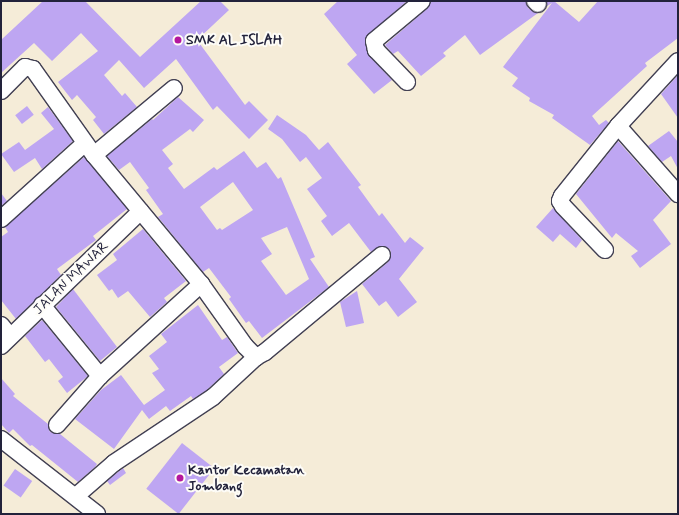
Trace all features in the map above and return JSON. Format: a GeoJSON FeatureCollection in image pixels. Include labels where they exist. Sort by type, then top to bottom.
{"type":"FeatureCollection","features":[{"type":"Feature","properties":{"kind":"street"},"geometry":{"type":"LineString","coordinates":[[407,82],[376,50],[374,42],[422,1]]}},
{"type":"Feature","properties":{"kind":"street"},"geometry":{"type":"LineString","coordinates":[[605,250],[560,201],[618,126],[678,60]]}},
{"type":"Feature","properties":{"kind":"street"},"geometry":{"type":"LineString","coordinates":[[1,91],[25,67],[33,69],[90,149],[201,284],[245,346],[256,357]]}},
{"type":"Feature","properties":{"kind":"street"},"geometry":{"type":"LineString","coordinates":[[1,219],[90,149],[174,88]]}},
{"type":"Feature","properties":{"kind":"street"},"geometry":{"type":"LineString","coordinates":[[618,126],[678,194]]}},
{"type":"Feature","properties":{"kind":"street","name":"JALAN MAWAR"},"geometry":{"type":"LineString","coordinates":[[4,336],[42,306],[141,211]]}},
{"type":"Feature","properties":{"kind":"street"},"geometry":{"type":"LineString","coordinates":[[76,496],[114,463],[213,397],[256,357],[265,352],[382,255]]}},
{"type":"Feature","properties":{"kind":"street"},"geometry":{"type":"LineString","coordinates":[[57,424],[100,376],[201,284]]}},
{"type":"Feature","properties":{"kind":"street"},"geometry":{"type":"LineString","coordinates":[[42,306],[100,376]]}},
{"type":"Feature","properties":{"kind":"street"},"geometry":{"type":"LineString","coordinates":[[1,438],[97,514]]}},
{"type":"Feature","properties":{"kind":"building"},"geometry":{"type":"Polygon","coordinates":[[[43,1],[85,1],[140,57],[201,1],[220,1],[229,10],[197,40],[245,105],[249,101],[268,120],[249,139],[217,106],[213,110],[176,59],[144,88],[119,60],[104,75],[122,96],[125,93],[137,107],[104,134],[93,120],[96,117],[77,95],[72,100],[58,82],[98,51],[81,33],[52,61],[34,43],[1,73],[1,40],[43,1]]]}},
{"type":"Feature","properties":{"kind":"building"},"geometry":{"type":"Polygon","coordinates":[[[338,1],[407,1],[365,38],[369,56],[392,80],[374,94],[347,64],[357,55],[324,14],[338,1]]]}},
{"type":"Feature","properties":{"kind":"building"},"geometry":{"type":"Polygon","coordinates":[[[431,1],[526,1],[528,8],[538,13],[480,55],[465,35],[443,53],[446,56],[421,76],[398,51],[393,54],[385,45],[428,8],[431,1]]]}},
{"type":"Feature","properties":{"kind":"building"},"geometry":{"type":"Polygon","coordinates":[[[547,1],[554,1],[579,22],[598,1],[678,1],[678,38],[645,63],[647,66],[592,116],[599,125],[606,120],[609,123],[590,145],[552,118],[554,115],[529,101],[530,98],[512,86],[518,78],[503,67],[552,3],[547,6],[547,1]]]}},
{"type":"Feature","properties":{"kind":"building"},"geometry":{"type":"Polygon","coordinates":[[[678,75],[678,118],[661,94],[678,75]]]}},
{"type":"Feature","properties":{"kind":"building"},"geometry":{"type":"Polygon","coordinates":[[[178,97],[204,120],[193,132],[190,129],[162,150],[173,164],[168,168],[184,189],[214,167],[217,170],[244,151],[257,168],[266,162],[278,179],[281,177],[315,257],[310,259],[329,287],[262,338],[249,321],[246,323],[229,299],[231,297],[209,268],[203,272],[158,217],[163,214],[146,190],[149,188],[130,162],[119,170],[107,156],[152,119],[153,120],[178,97]],[[233,182],[200,207],[217,230],[220,228],[222,230],[253,210],[233,182]],[[287,227],[261,238],[272,254],[261,261],[286,295],[309,279],[287,227]]]}},
{"type":"Feature","properties":{"kind":"building"},"geometry":{"type":"Polygon","coordinates":[[[27,106],[34,115],[22,124],[15,115],[27,106]]]}},
{"type":"Feature","properties":{"kind":"building"},"geometry":{"type":"Polygon","coordinates":[[[48,107],[73,141],[42,169],[35,158],[14,172],[1,154],[19,142],[25,150],[54,129],[41,113],[48,107]]]}},
{"type":"Feature","properties":{"kind":"building"},"geometry":{"type":"Polygon","coordinates":[[[277,115],[306,135],[319,150],[328,142],[361,185],[358,187],[379,216],[382,213],[405,243],[410,237],[424,248],[399,279],[417,302],[398,317],[386,301],[379,306],[362,284],[388,262],[391,254],[390,249],[381,246],[371,252],[349,223],[332,236],[321,221],[327,216],[307,189],[322,178],[306,157],[300,162],[282,139],[268,129],[277,115]]]}},
{"type":"Feature","properties":{"kind":"building"},"geometry":{"type":"Polygon","coordinates":[[[669,131],[678,142],[678,169],[671,156],[662,162],[648,146],[669,131]]]}},
{"type":"Feature","properties":{"kind":"building"},"geometry":{"type":"Polygon","coordinates":[[[618,141],[671,201],[653,220],[671,244],[640,268],[631,256],[638,251],[616,233],[612,238],[576,194],[618,141]]]}},
{"type":"Feature","properties":{"kind":"building"},"geometry":{"type":"Polygon","coordinates":[[[84,157],[127,209],[93,236],[96,240],[57,269],[61,275],[16,319],[1,300],[1,237],[8,232],[5,227],[84,157]]]}},
{"type":"Feature","properties":{"kind":"building"},"geometry":{"type":"Polygon","coordinates":[[[1,193],[7,201],[1,206],[1,193]]]}},
{"type":"Feature","properties":{"kind":"building"},"geometry":{"type":"Polygon","coordinates":[[[553,208],[582,240],[576,248],[560,234],[553,242],[536,227],[553,208]]]}},
{"type":"Feature","properties":{"kind":"building"},"geometry":{"type":"Polygon","coordinates":[[[143,229],[186,281],[164,298],[167,302],[150,317],[128,291],[118,298],[112,289],[109,291],[97,275],[117,260],[113,254],[143,229]]]}},
{"type":"Feature","properties":{"kind":"building"},"geometry":{"type":"Polygon","coordinates":[[[73,289],[117,347],[100,361],[56,307],[73,289]]]}},
{"type":"Feature","properties":{"kind":"building"},"geometry":{"type":"Polygon","coordinates":[[[357,291],[364,323],[346,327],[340,302],[357,291]]]}},
{"type":"Feature","properties":{"kind":"building"},"geometry":{"type":"Polygon","coordinates":[[[198,305],[222,340],[227,337],[238,353],[219,367],[224,374],[207,390],[193,399],[191,396],[170,411],[166,406],[149,419],[142,410],[114,449],[75,419],[101,390],[121,375],[144,405],[165,390],[152,373],[159,369],[149,356],[167,342],[161,334],[198,305]]]}},
{"type":"Feature","properties":{"kind":"building"},"geometry":{"type":"Polygon","coordinates":[[[42,320],[88,376],[67,393],[58,381],[63,377],[49,359],[45,362],[25,336],[42,320]]]}},
{"type":"Feature","properties":{"kind":"building"},"geometry":{"type":"Polygon","coordinates":[[[1,378],[15,394],[13,396],[48,424],[50,432],[60,434],[97,464],[95,467],[78,482],[32,445],[30,446],[13,429],[9,433],[1,424],[1,378]]]}},
{"type":"Feature","properties":{"kind":"building","name":"Kantor Kecamatan Jombang"},"geometry":{"type":"Polygon","coordinates":[[[182,443],[214,468],[179,514],[146,489],[182,443]]]}},
{"type":"Feature","properties":{"kind":"building"},"geometry":{"type":"Polygon","coordinates":[[[123,468],[126,473],[110,485],[107,481],[123,468]]]}},
{"type":"Feature","properties":{"kind":"building"},"geometry":{"type":"Polygon","coordinates":[[[15,469],[32,481],[21,497],[4,485],[15,469]]]}},
{"type":"Feature","properties":{"kind":"place","name":"SMK AL ISLAH"},"geometry":{"type":"Point","coordinates":[178,40]}},
{"type":"Feature","properties":{"kind":"place","name":"Kantor Kecamatan Jombang"},"geometry":{"type":"Point","coordinates":[180,478]}}]}
